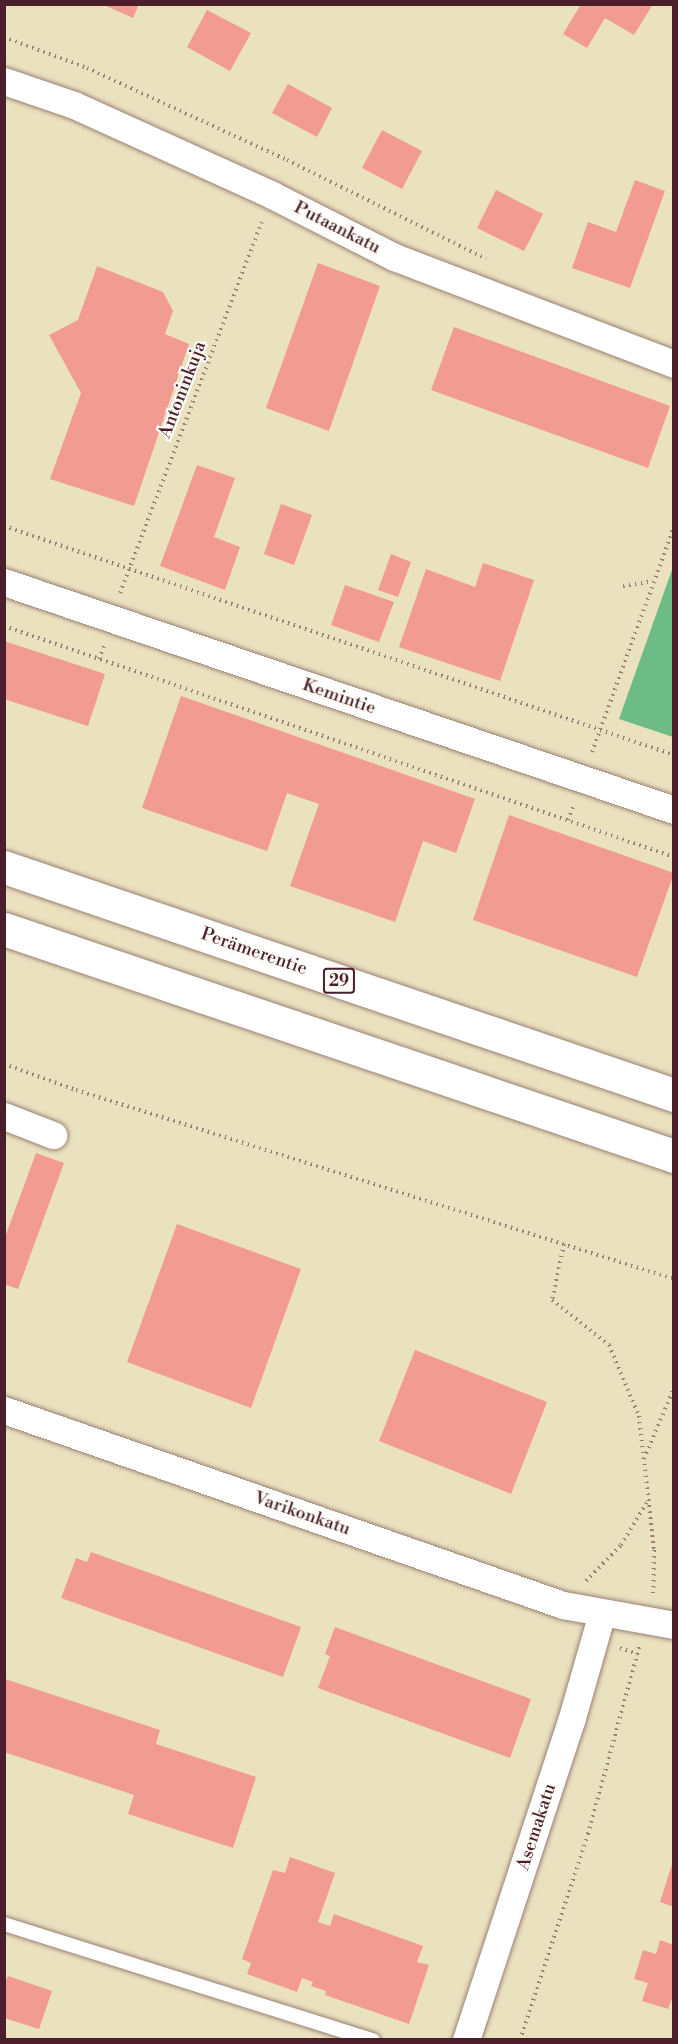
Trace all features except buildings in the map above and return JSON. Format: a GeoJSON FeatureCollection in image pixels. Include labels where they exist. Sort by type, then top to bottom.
{"type":"FeatureCollection","features":[{"type":"Feature","properties":{"kind":"highway","name":"Perämerentie"},"geometry":{"type":"LineString","coordinates":[[4,867],[674,1095]]}},
{"type":"Feature","properties":{"kind":"highway"},"geometry":{"type":"LineString","coordinates":[[4,929],[674,1156]]}},
{"type":"Feature","properties":{"kind":"street","name":"Putaankatu"},"geometry":{"type":"LineString","coordinates":[[4,81],[74,105],[272,195],[394,257],[674,364]]}},
{"type":"Feature","properties":{"kind":"street","name":"Kemintie"},"geometry":{"type":"LineString","coordinates":[[4,582],[674,810]]}},
{"type":"Feature","properties":{"kind":"street"},"geometry":{"type":"LineString","coordinates":[[4,1116],[53,1135]]}},
{"type":"Feature","properties":{"kind":"street","name":"Varikonkatu"},"geometry":{"type":"LineString","coordinates":[[4,1410],[563,1605],[674,1625]]}},
{"type":"Feature","properties":{"kind":"street","name":"Asemakatu"},"geometry":{"type":"LineString","coordinates":[[466,2040],[571,1721],[602,1613]]}},
{"type":"Feature","properties":{"kind":"lane"},"geometry":{"type":"LineString","coordinates":[[4,1924],[373,2040]]}},
{"type":"Feature","properties":{"kind":"path"},"geometry":{"type":"LineString","coordinates":[[4,37],[87,68],[276,155],[494,263]]}},
{"type":"Feature","properties":{"kind":"path","name":"Antoninkuja"},"geometry":{"type":"LineString","coordinates":[[120,596],[272,195]]}},
{"type":"Feature","properties":{"kind":"path"},"geometry":{"type":"LineString","coordinates":[[4,526],[674,756]]}},
{"type":"Feature","properties":{"kind":"path"},"geometry":{"type":"LineString","coordinates":[[568,820],[674,527]]}},
{"type":"Feature","properties":{"kind":"path"},"geometry":{"type":"LineString","coordinates":[[623,586],[654,581]]}},
{"type":"Feature","properties":{"kind":"path"},"geometry":{"type":"LineString","coordinates":[[4,627],[674,857]]}},
{"type":"Feature","properties":{"kind":"path"},"geometry":{"type":"LineString","coordinates":[[4,1064],[75,1090],[674,1279]]}},
{"type":"Feature","properties":{"kind":"path"},"geometry":{"type":"LineString","coordinates":[[644,1461],[674,1388]]}},
{"type":"Feature","properties":{"kind":"path"},"geometry":{"type":"LineString","coordinates":[[563,1605],[621,1545],[648,1502]]}},
{"type":"Feature","properties":{"kind":"green space"},"geometry":{"type":"Polygon","coordinates":[[[673,567],[673,737],[619,719],[673,567]]]}}]}
